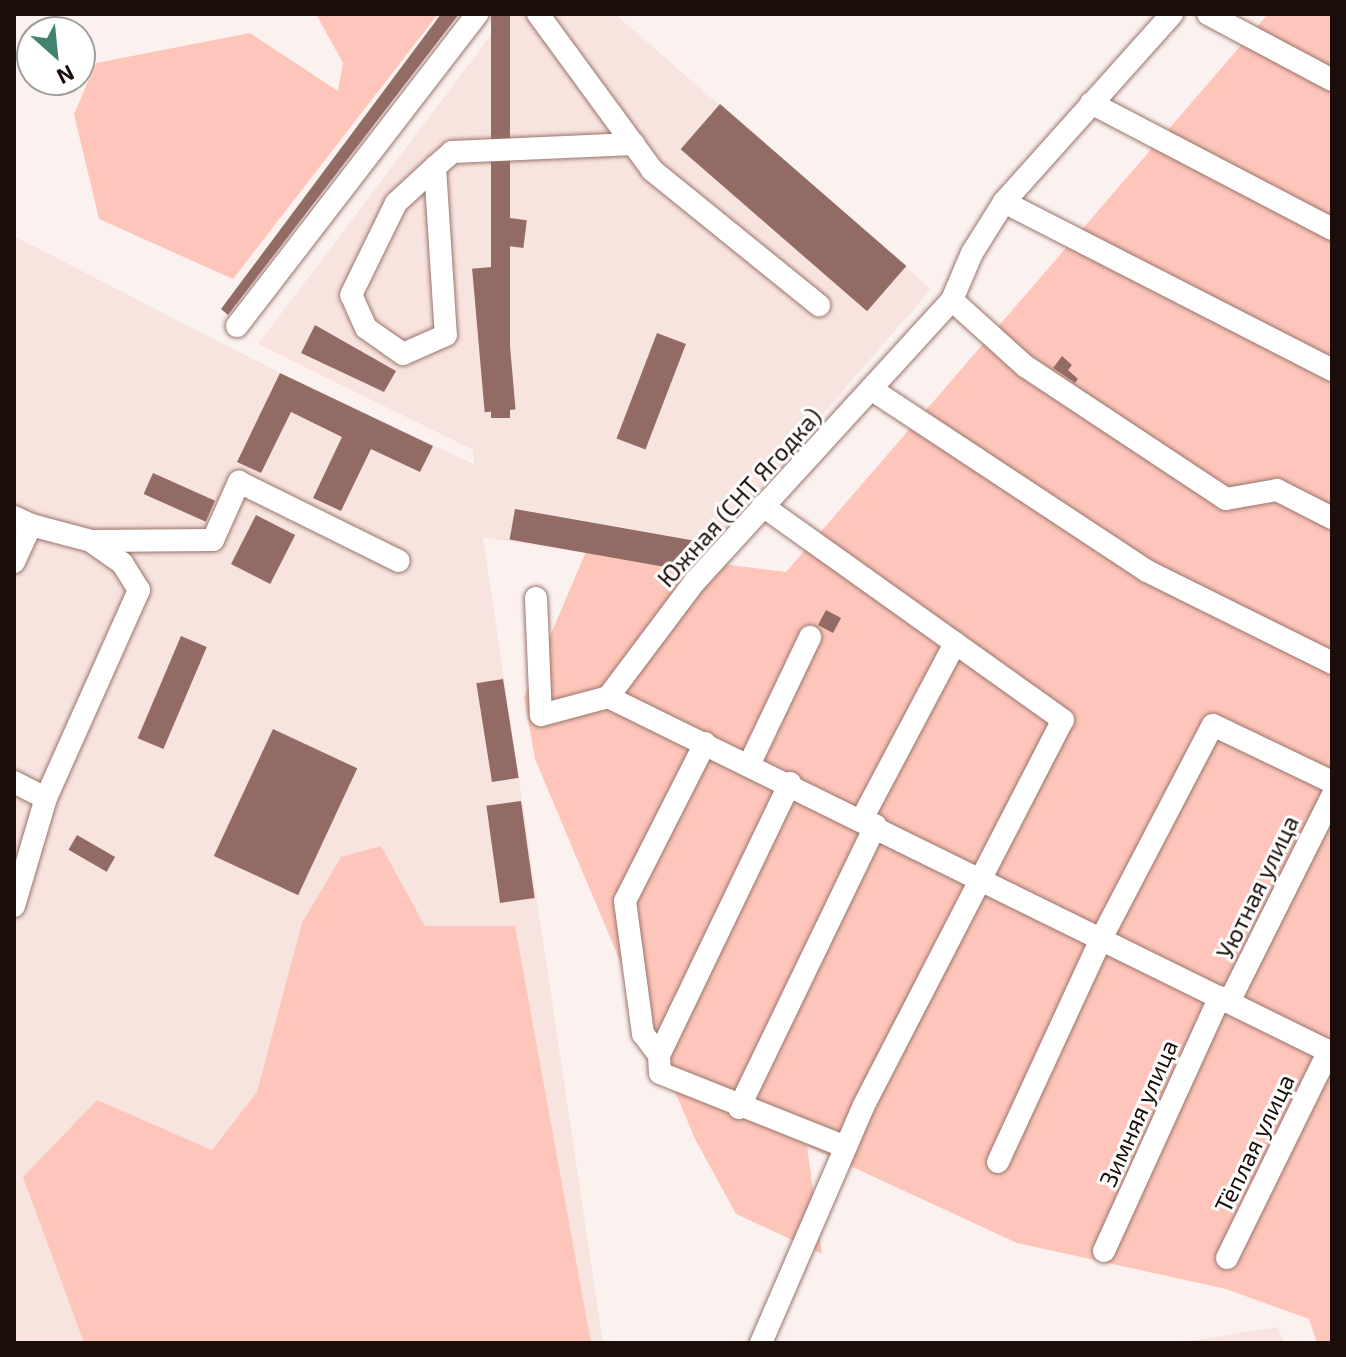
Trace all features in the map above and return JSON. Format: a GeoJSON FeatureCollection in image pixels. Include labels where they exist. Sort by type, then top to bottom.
{"type":"FeatureCollection","features":[{"type":"Feature","properties":{"kind":"street"},"geometry":{"type":"LineString","coordinates":[[237,326],[477,14]]}},
{"type":"Feature","properties":{"kind":"street"},"geometry":{"type":"LineString","coordinates":[[538,14],[652,170],[819,305]]}},
{"type":"Feature","properties":{"kind":"street","name":"Южная (СНТ Ягодка)"},"geometry":{"type":"LineString","coordinates":[[608,697],[696,580],[952,300],[972,253],[1004,202],[1172,14]]}},
{"type":"Feature","properties":{"kind":"street"},"geometry":{"type":"LineString","coordinates":[[1208,14],[1332,80]]}},
{"type":"Feature","properties":{"kind":"street"},"geometry":{"type":"LineString","coordinates":[[1091,103],[1332,229]]}},
{"type":"Feature","properties":{"kind":"street"},"geometry":{"type":"LineString","coordinates":[[435,167],[446,335],[403,354],[366,328],[351,295],[396,203],[435,167],[452,152],[634,144]]}},
{"type":"Feature","properties":{"kind":"street"},"geometry":{"type":"LineString","coordinates":[[1004,202],[1332,370]]}},
{"type":"Feature","properties":{"kind":"street"},"geometry":{"type":"LineString","coordinates":[[952,300],[1025,366],[1226,499],[1277,490],[1332,518]]}},
{"type":"Feature","properties":{"kind":"street"},"geometry":{"type":"LineString","coordinates":[[871,389],[1147,571],[1332,663]]}},
{"type":"Feature","properties":{"kind":"street"},"geometry":{"type":"LineString","coordinates":[[14,562],[23,521],[91,541],[213,540],[239,482],[399,561]]}},
{"type":"Feature","properties":{"kind":"street"},"geometry":{"type":"LineString","coordinates":[[761,1343],[846,1147],[1063,720],[763,506]]}},
{"type":"Feature","properties":{"kind":"street"},"geometry":{"type":"LineString","coordinates":[[14,906],[46,798],[139,590],[122,563],[91,541]]}},
{"type":"Feature","properties":{"kind":"street"},"geometry":{"type":"LineString","coordinates":[[536,598],[541,715],[608,697],[982,877],[1330,1052]]}},
{"type":"Feature","properties":{"kind":"street"},"geometry":{"type":"LineString","coordinates":[[749,765],[810,637]]}},
{"type":"Feature","properties":{"kind":"street"},"geometry":{"type":"LineString","coordinates":[[739,1108],[869,822],[955,643]]}},
{"type":"Feature","properties":{"kind":"street"},"geometry":{"type":"LineString","coordinates":[[998,1162],[1102,937],[1213,725],[1332,782]]}},
{"type":"Feature","properties":{"kind":"street"},"geometry":{"type":"LineString","coordinates":[[659,1055],[643,1034],[625,901],[705,743]]}},
{"type":"Feature","properties":{"kind":"street"},"geometry":{"type":"LineString","coordinates":[[14,782],[46,798]]}},
{"type":"Feature","properties":{"kind":"street"},"geometry":{"type":"LineString","coordinates":[[790,783],[659,1055],[660,1073],[739,1108],[846,1147]]}},
{"type":"Feature","properties":{"kind":"street","name":"Уютная улица"},"geometry":{"type":"LineString","coordinates":[[1224,999],[1332,796]]}},
{"type":"Feature","properties":{"kind":"street","name":"Зимняя улица"},"geometry":{"type":"LineString","coordinates":[[1104,1251],[1224,999]]}},
{"type":"Feature","properties":{"kind":"street","name":"Тёплая улица"},"geometry":{"type":"LineString","coordinates":[[1227,1258],[1330,1052]]}},
{"type":"Feature","properties":{"kind":"shaded area"},"geometry":{"type":"Polygon","coordinates":[[[316,14],[438,14],[233,279],[99,219],[74,114],[82,96],[96,96],[96,63],[250,33],[338,91],[343,63],[316,14]]]}},
{"type":"Feature","properties":{"kind":"shaded area"},"geometry":{"type":"Polygon","coordinates":[[[507,14],[615,14],[931,289],[689,569],[483,537],[603,1343],[14,1343],[14,236],[280,373],[474,464],[473,450],[258,344],[507,14]]]}},
{"type":"Feature","properties":{"kind":"shaded area"},"geometry":{"type":"Polygon","coordinates":[[[1268,14],[1332,14],[1332,1343],[1317,1343],[1309,1319],[1226,1289],[1017,1243],[807,1146],[822,1254],[736,1214],[695,1139],[535,759],[524,697],[588,547],[786,572],[1268,14]]]}},
{"type":"Feature","properties":{"kind":"shaded area"},"geometry":{"type":"Polygon","coordinates":[[[381,846],[425,926],[515,926],[591,1343],[84,1343],[23,1177],[97,1100],[212,1150],[257,1092],[302,923],[341,857],[381,846]]]}},
{"type":"Feature","properties":{"kind":"shaded area"},"geometry":{"type":"Polygon","coordinates":[[[1278,1327],[1284,1343],[1176,1343],[1278,1327]]]}},
{"type":"Feature","properties":{"kind":"building"},"geometry":{"type":"Polygon","coordinates":[[[441,14],[459,14],[228,315],[221,309],[441,14]]]}},
{"type":"Feature","properties":{"kind":"building"},"geometry":{"type":"Polygon","coordinates":[[[491,14],[510,14],[510,418],[491,418],[491,14]]]}},
{"type":"Feature","properties":{"kind":"building"},"geometry":{"type":"Polygon","coordinates":[[[720,104],[906,266],[867,311],[681,149],[720,104]]]}},
{"type":"Feature","properties":{"kind":"building"},"geometry":{"type":"Polygon","coordinates":[[[501,217],[527,220],[523,248],[498,245],[501,217]]]}},
{"type":"Feature","properties":{"kind":"building"},"geometry":{"type":"Polygon","coordinates":[[[503,266],[516,409],[485,412],[472,269],[503,266]]]}},
{"type":"Feature","properties":{"kind":"building"},"geometry":{"type":"Polygon","coordinates":[[[315,325],[396,371],[384,392],[301,353],[315,325]]]}},
{"type":"Feature","properties":{"kind":"building"},"geometry":{"type":"Polygon","coordinates":[[[657,333],[686,344],[645,450],[617,438],[657,333]]]}},
{"type":"Feature","properties":{"kind":"building"},"geometry":{"type":"Polygon","coordinates":[[[1062,356],[1072,365],[1068,370],[1078,379],[1075,383],[1053,368],[1062,356]]]}},
{"type":"Feature","properties":{"kind":"building"},"geometry":{"type":"Polygon","coordinates":[[[280,373],[433,446],[420,472],[371,449],[341,511],[313,498],[342,437],[291,412],[261,473],[237,462],[280,373]]]}},
{"type":"Feature","properties":{"kind":"building"},"geometry":{"type":"Polygon","coordinates":[[[153,473],[215,501],[206,522],[144,494],[153,473]]]}},
{"type":"Feature","properties":{"kind":"building"},"geometry":{"type":"Polygon","coordinates":[[[515,509],[693,540],[688,571],[510,540],[515,509]]]}},
{"type":"Feature","properties":{"kind":"building"},"geometry":{"type":"Polygon","coordinates":[[[256,515],[295,535],[270,584],[231,564],[256,515]]]}},
{"type":"Feature","properties":{"kind":"building"},"geometry":{"type":"Polygon","coordinates":[[[826,610],[841,618],[833,633],[818,625],[826,610]]]}},
{"type":"Feature","properties":{"kind":"building"},"geometry":{"type":"Polygon","coordinates":[[[181,636],[207,647],[163,749],[138,738],[181,636]]]}},
{"type":"Feature","properties":{"kind":"building"},"geometry":{"type":"Polygon","coordinates":[[[503,679],[519,778],[492,782],[476,683],[503,679]]]}},
{"type":"Feature","properties":{"kind":"building"},"geometry":{"type":"Polygon","coordinates":[[[273,729],[357,768],[298,895],[214,856],[273,729]]]}},
{"type":"Feature","properties":{"kind":"building"},"geometry":{"type":"Polygon","coordinates":[[[521,801],[535,898],[500,903],[486,806],[521,801]]]}},
{"type":"Feature","properties":{"kind":"building"},"geometry":{"type":"Polygon","coordinates":[[[77,835],[115,857],[107,872],[68,850],[77,835]]]}}]}
